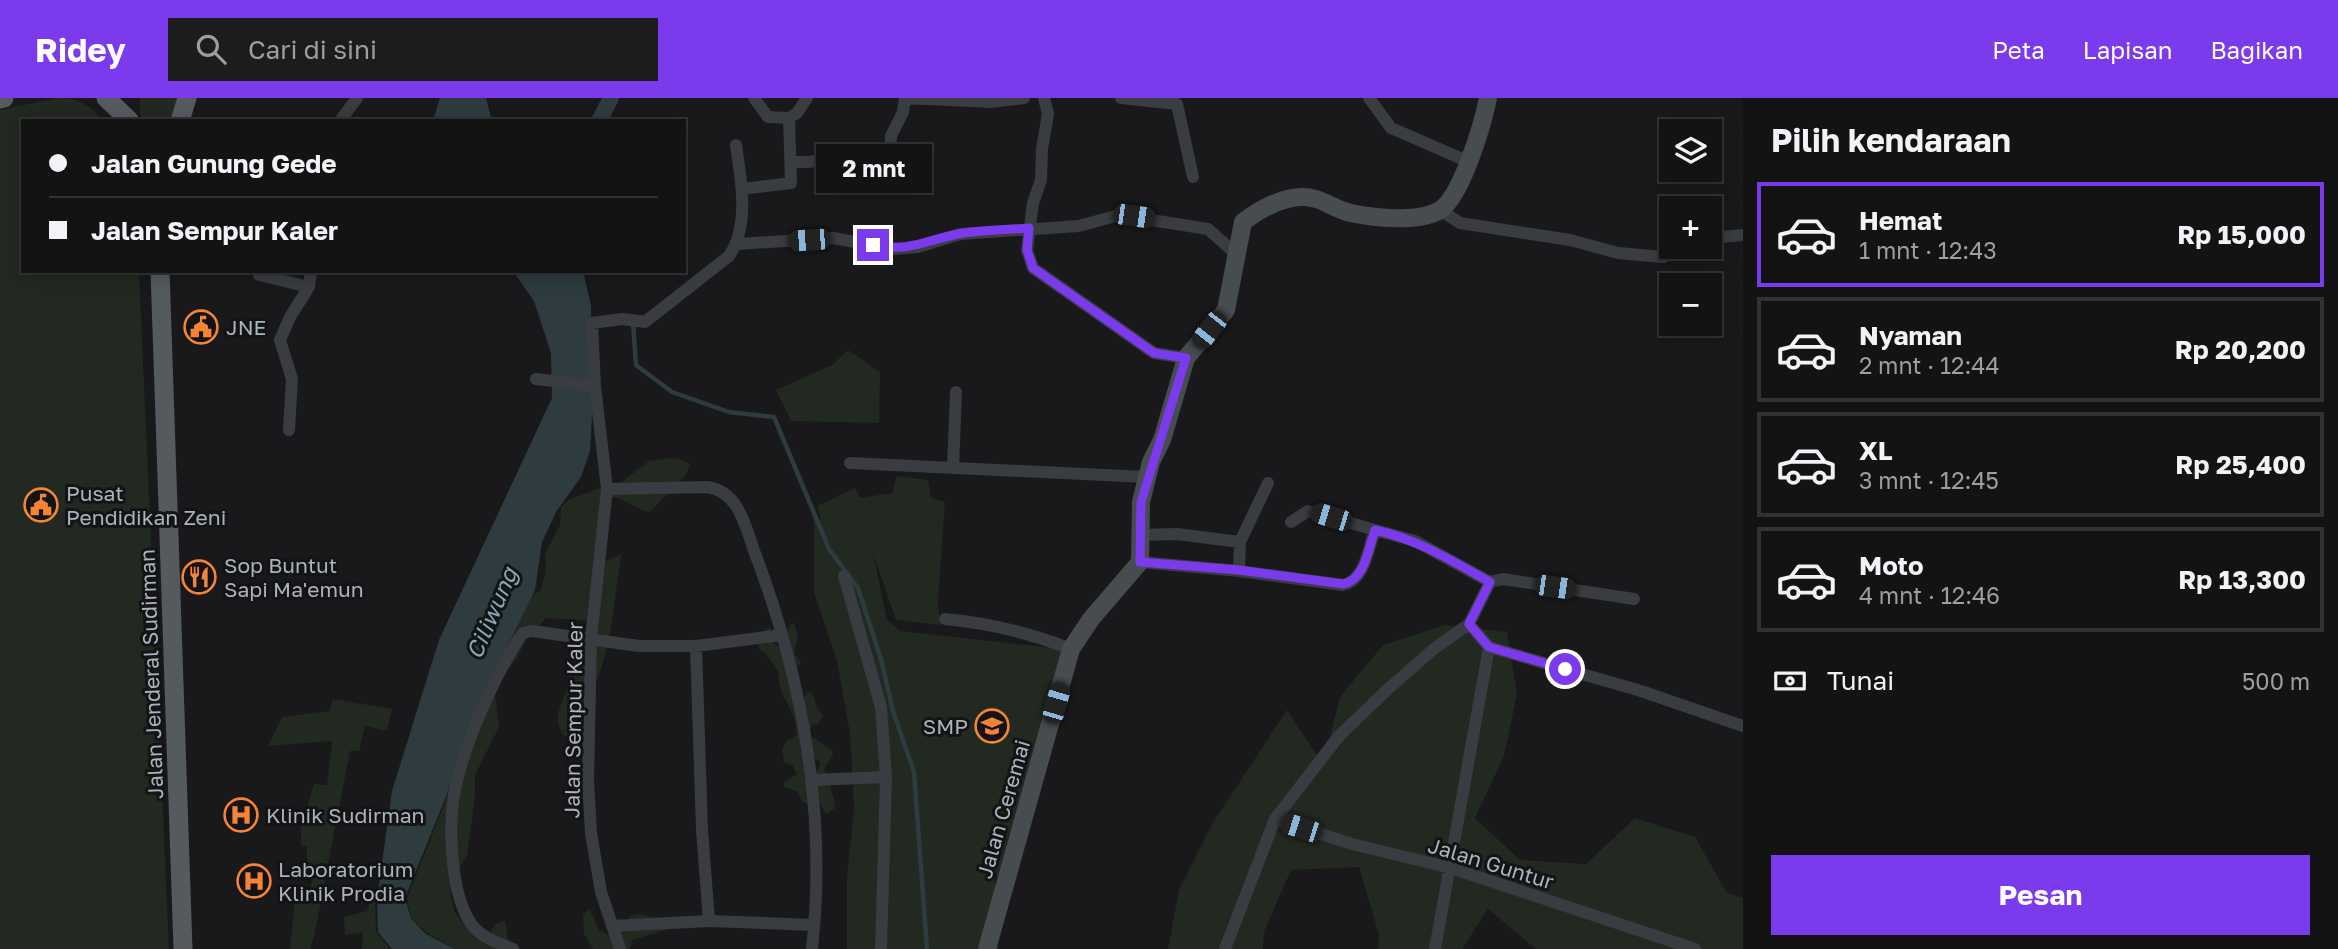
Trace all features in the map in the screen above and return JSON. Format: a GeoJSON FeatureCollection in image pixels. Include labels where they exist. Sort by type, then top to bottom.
{"type":"FeatureCollection","features":[{"type":"Feature","properties":{"kind":"main road"},"geometry":{"type":"LineString","coordinates":[[106,98],[129,119]]}},
{"type":"Feature","properties":{"kind":"main road"},"geometry":{"type":"LineString","coordinates":[[131,119],[132,98]]}},
{"type":"Feature","properties":{"kind":"main road"},"geometry":{"type":"LineString","coordinates":[[181,119],[187,98]]}},
{"type":"Feature","properties":{"kind":"main road","name":"Jalan Jenderal Sudirman"},"geometry":{"type":"LineString","coordinates":[[160,273],[183,949]]}},
{"type":"Feature","properties":{"kind":"street"},"geometry":{"type":"LineString","coordinates":[[341,119],[357,98]]}},
{"type":"Feature","properties":{"kind":"street"},"geometry":{"type":"LineString","coordinates":[[754,98],[768,117],[789,118],[797,113],[807,98]]}},
{"type":"Feature","properties":{"kind":"street"},"geometry":{"type":"LineString","coordinates":[[890,180],[891,136],[903,112],[905,98],[1024,98]]}},
{"type":"Feature","properties":{"kind":"street"},"geometry":{"type":"LineString","coordinates":[[1044,98],[1048,114],[1042,149],[1041,180],[1029,228],[1027,250],[1033,268],[1154,353],[1186,358]]}},
{"type":"Feature","properties":{"kind":"street"},"geometry":{"type":"LineString","coordinates":[[1121,98],[1178,101],[1193,177]]}},
{"type":"Feature","properties":{"kind":"street"},"geometry":{"type":"LineString","coordinates":[[1369,98],[1391,128],[1467,161]]}},
{"type":"Feature","properties":{"kind":"street"},"geometry":{"type":"LineString","coordinates":[[1375,530],[1359,575],[1348,583],[1140,562],[1141,502],[1146,477],[1162,440],[1186,358],[1226,310],[1243,222],[1280,200],[1315,198],[1342,211],[1383,218],[1406,218],[1440,210],[1455,193],[1488,98]]}},
{"type":"Feature","properties":{"kind":"street"},"geometry":{"type":"LineString","coordinates":[[742,189],[791,183],[789,118]]}},
{"type":"Feature","properties":{"kind":"street"},"geometry":{"type":"LineString","coordinates":[[736,145],[742,189],[737,244],[832,238],[893,249],[918,247],[960,234],[1079,226],[1119,215],[1208,229],[1236,254]]}},
{"type":"Feature","properties":{"kind":"street"},"geometry":{"type":"LineString","coordinates":[[792,162],[804,163],[828,157]]}},
{"type":"Feature","properties":{"kind":"street"},"geometry":{"type":"LineString","coordinates":[[1440,210],[1460,223],[1570,240],[1636,256],[1659,257]]}},
{"type":"Feature","properties":{"kind":"street"},"geometry":{"type":"LineString","coordinates":[[1722,236],[1743,235]]}},
{"type":"Feature","properties":{"kind":"street","name":"Jalan Sempur Kaler"},"geometry":{"type":"LineString","coordinates":[[620,949],[601,892],[590,820],[588,768],[591,639],[607,489],[594,386],[593,321],[622,319],[641,322],[722,263],[737,244]]}},
{"type":"Feature","properties":{"kind":"street"},"geometry":{"type":"LineString","coordinates":[[289,430],[292,379],[280,340],[290,317],[309,287],[310,273]]}},
{"type":"Feature","properties":{"kind":"street"},"geometry":{"type":"LineString","coordinates":[[259,275],[309,287]]}},
{"type":"Feature","properties":{"kind":"street"},"geometry":{"type":"LineString","coordinates":[[536,379],[594,386]]}},
{"type":"Feature","properties":{"kind":"street"},"geometry":{"type":"LineString","coordinates":[[953,468],[956,392]]}},
{"type":"Feature","properties":{"kind":"street"},"geometry":{"type":"LineString","coordinates":[[850,463],[1146,477]]}},
{"type":"Feature","properties":{"kind":"street"},"geometry":{"type":"LineString","coordinates":[[1239,570],[1240,542],[1268,483]]}},
{"type":"Feature","properties":{"kind":"street"},"geometry":{"type":"LineString","coordinates":[[607,489],[708,487],[731,496],[768,589],[807,734],[817,868],[812,949]]}},
{"type":"Feature","properties":{"kind":"street"},"geometry":{"type":"LineString","coordinates":[[1291,522],[1308,511],[1415,541],[1490,582],[1503,579],[1634,599]]}},
{"type":"Feature","properties":{"kind":"street"},"geometry":{"type":"LineString","coordinates":[[1140,536],[1177,534],[1240,542]]}},
{"type":"Feature","properties":{"kind":"street","name":"Jalan Ceremai"},"geometry":{"type":"LineString","coordinates":[[987,949],[1072,649],[1091,619],[1140,562]]}},
{"type":"Feature","properties":{"kind":"street"},"geometry":{"type":"LineString","coordinates":[[844,576],[881,706],[886,778],[881,949]]}},
{"type":"Feature","properties":{"kind":"street"},"geometry":{"type":"LineString","coordinates":[[1225,949],[1275,819],[1339,736],[1417,664],[1469,624],[1490,582]]}},
{"type":"Feature","properties":{"kind":"street"},"geometry":{"type":"LineString","coordinates":[[945,619],[1011,629],[1072,649]]}},
{"type":"Feature","properties":{"kind":"street"},"geometry":{"type":"LineString","coordinates":[[1469,624],[1489,647],[1641,691],[1743,726]]}},
{"type":"Feature","properties":{"kind":"street"},"geometry":{"type":"LineString","coordinates":[[513,949],[484,936],[472,925],[456,888],[452,836],[455,789],[487,698],[523,633],[532,631],[639,646],[696,646],[782,635]]}},
{"type":"Feature","properties":{"kind":"street"},"geometry":{"type":"LineString","coordinates":[[696,646],[702,830],[709,921]]}},
{"type":"Feature","properties":{"kind":"street"},"geometry":{"type":"LineString","coordinates":[[1435,949],[1489,647]]}},
{"type":"Feature","properties":{"kind":"street"},"geometry":{"type":"LineString","coordinates":[[811,780],[886,778]]}},
{"type":"Feature","properties":{"kind":"street","name":"Jalan Guntur"},"geometry":{"type":"LineString","coordinates":[[1275,819],[1352,844],[1451,869],[1690,948]]}},
{"type":"Feature","properties":{"kind":"street"},"geometry":{"type":"LineString","coordinates":[[611,926],[709,921],[814,925]]}},
{"type":"Feature","properties":{"kind":"shaded area","name":"Pusat Pendidikan Zeni"},"geometry":{"type":"Polygon","coordinates":[[[59,98],[84,104],[103,119],[21,119],[21,273],[139,273],[169,949],[0,949],[0,110],[59,98]]]}},
{"type":"Feature","properties":{"kind":"shaded area"},"geometry":{"type":"Polygon","coordinates":[[[140,98],[178,98],[169,119],[144,119],[140,115],[140,98]]]}},
{"type":"Feature","properties":{"kind":"shaded area"},"geometry":{"type":"Polygon","coordinates":[[[848,350],[880,372],[879,423],[791,421],[776,390],[832,365],[848,350]]]}},
{"type":"Feature","properties":{"kind":"shaded area"},"geometry":{"type":"Polygon","coordinates":[[[670,458],[690,464],[686,475],[650,512],[619,498],[607,496],[603,563],[621,554],[620,564],[605,654],[596,683],[584,701],[579,726],[574,735],[569,740],[562,732],[558,717],[569,679],[569,652],[586,640],[594,621],[546,618],[526,639],[517,658],[498,682],[495,693],[499,727],[475,775],[475,797],[467,855],[452,881],[450,892],[455,913],[470,931],[490,933],[495,924],[505,921],[510,949],[456,949],[427,933],[411,919],[407,898],[444,805],[447,785],[524,602],[541,590],[546,571],[545,553],[560,525],[561,507],[568,500],[603,487],[615,487],[649,461],[670,458]]]}},
{"type":"Feature","properties":{"kind":"shaded area"},"geometry":{"type":"Polygon","coordinates":[[[897,476],[928,480],[931,498],[945,502],[938,602],[940,625],[896,620],[873,553],[887,620],[900,631],[1071,650],[1008,838],[1000,882],[988,858],[997,890],[998,949],[847,949],[847,877],[854,808],[850,733],[837,661],[814,593],[814,518],[821,520],[817,506],[855,488],[860,498],[892,493],[897,476]]]}},
{"type":"Feature","properties":{"kind":"shaded area"},"geometry":{"type":"Polygon","coordinates":[[[794,623],[798,635],[794,653],[801,662],[792,674],[804,700],[807,691],[812,692],[817,708],[824,716],[817,724],[812,725],[809,735],[832,750],[833,755],[824,769],[835,808],[827,814],[819,801],[814,784],[820,763],[811,752],[810,806],[801,800],[798,792],[784,787],[784,782],[797,774],[793,766],[784,762],[782,749],[786,741],[796,736],[795,719],[781,690],[779,673],[766,654],[758,648],[761,633],[770,627],[773,643],[783,645],[789,625],[794,623]]]}},
{"type":"Feature","properties":{"kind":"shaded area"},"geometry":{"type":"Polygon","coordinates":[[[1445,625],[1507,632],[1517,694],[1504,756],[1475,818],[1520,860],[1586,864],[1635,818],[1695,837],[1727,893],[1743,898],[1743,949],[1536,949],[1488,909],[1462,949],[1378,949],[1379,935],[1359,867],[1291,870],[1264,932],[1263,949],[1168,949],[1179,890],[1212,824],[1287,710],[1323,765],[1340,697],[1383,645],[1445,625]]]}},
{"type":"Feature","properties":{"kind":"shaded area"},"geometry":{"type":"Polygon","coordinates":[[[333,699],[392,709],[387,731],[365,726],[359,751],[350,751],[314,937],[310,949],[290,949],[295,901],[307,899],[314,874],[307,867],[307,846],[301,845],[301,827],[314,784],[327,785],[332,741],[268,746],[282,717],[329,711],[333,699]]]}},
{"type":"Feature","properties":{"kind":"shaded area"},"geometry":{"type":"Polygon","coordinates":[[[371,898],[375,898],[376,931],[390,949],[362,949],[363,932],[345,935],[344,917],[367,911],[371,898]]]}},
{"type":"Feature","properties":{"kind":"shaded area"},"geometry":{"type":"Polygon","coordinates":[[[590,909],[599,930],[608,935],[618,932],[630,916],[640,914],[662,919],[669,929],[632,940],[630,949],[593,949],[584,934],[583,915],[590,909]]]}},
{"type":"Feature","properties":{"kind":"water"},"geometry":{"type":"Polygon","coordinates":[[[440,98],[486,98],[491,119],[434,119],[440,98]]]}},
{"type":"Feature","properties":{"kind":"water","name":"Ciliwung"},"geometry":{"type":"Polygon","coordinates":[[[514,273],[583,273],[591,306],[593,398],[590,451],[581,477],[556,512],[542,542],[535,590],[476,710],[443,804],[405,898],[411,919],[426,934],[455,949],[392,949],[378,932],[377,899],[392,791],[439,640],[552,398],[551,353],[534,301],[514,273]]]}},
{"type":"Feature","properties":{"kind":"waterway"},"geometry":{"type":"LineString","coordinates":[[600,119],[611,98]]}},
{"type":"Feature","properties":{"kind":"waterway"},"geometry":{"type":"LineString","coordinates":[[633,323],[636,365],[672,392],[729,412],[774,417],[829,549],[858,588],[881,659],[893,711],[914,772],[927,949]]}},
{"type":"Feature","properties":{"kind":"place","name":"JNE"},"geometry":{"type":"Point","coordinates":[201,327]}},
{"type":"Feature","properties":{"kind":"place","name":"Pusat Pendidikan Zeni"},"geometry":{"type":"Point","coordinates":[41,505]}},
{"type":"Feature","properties":{"kind":"place","name":"Sop Buntut Sapi Ma'emun"},"geometry":{"type":"Point","coordinates":[199,577]}},
{"type":"Feature","properties":{"kind":"place","name":"SMP"},"geometry":{"type":"Point","coordinates":[992,726]}},
{"type":"Feature","properties":{"kind":"place","name":"Klinik Sudirman"},"geometry":{"type":"Point","coordinates":[241,815]}},
{"type":"Feature","properties":{"kind":"place","name":"Laboratorium Klinik Prodia"},"geometry":{"type":"Point","coordinates":[254,881]}},
{"type":"Feature","properties":{"kind":"route"},"geometry":{"type":"LineString","coordinates":[[873,245],[893,249],[918,247],[933,240],[960,234],[1029,228],[1027,250],[1033,268],[1062,291],[1154,353],[1186,358],[1162,440],[1146,477],[1141,502],[1140,562],[1239,570],[1343,584],[1354,581],[1359,575],[1375,530],[1415,541],[1490,582],[1485,587],[1469,624],[1489,647],[1565,669]]}}]}
